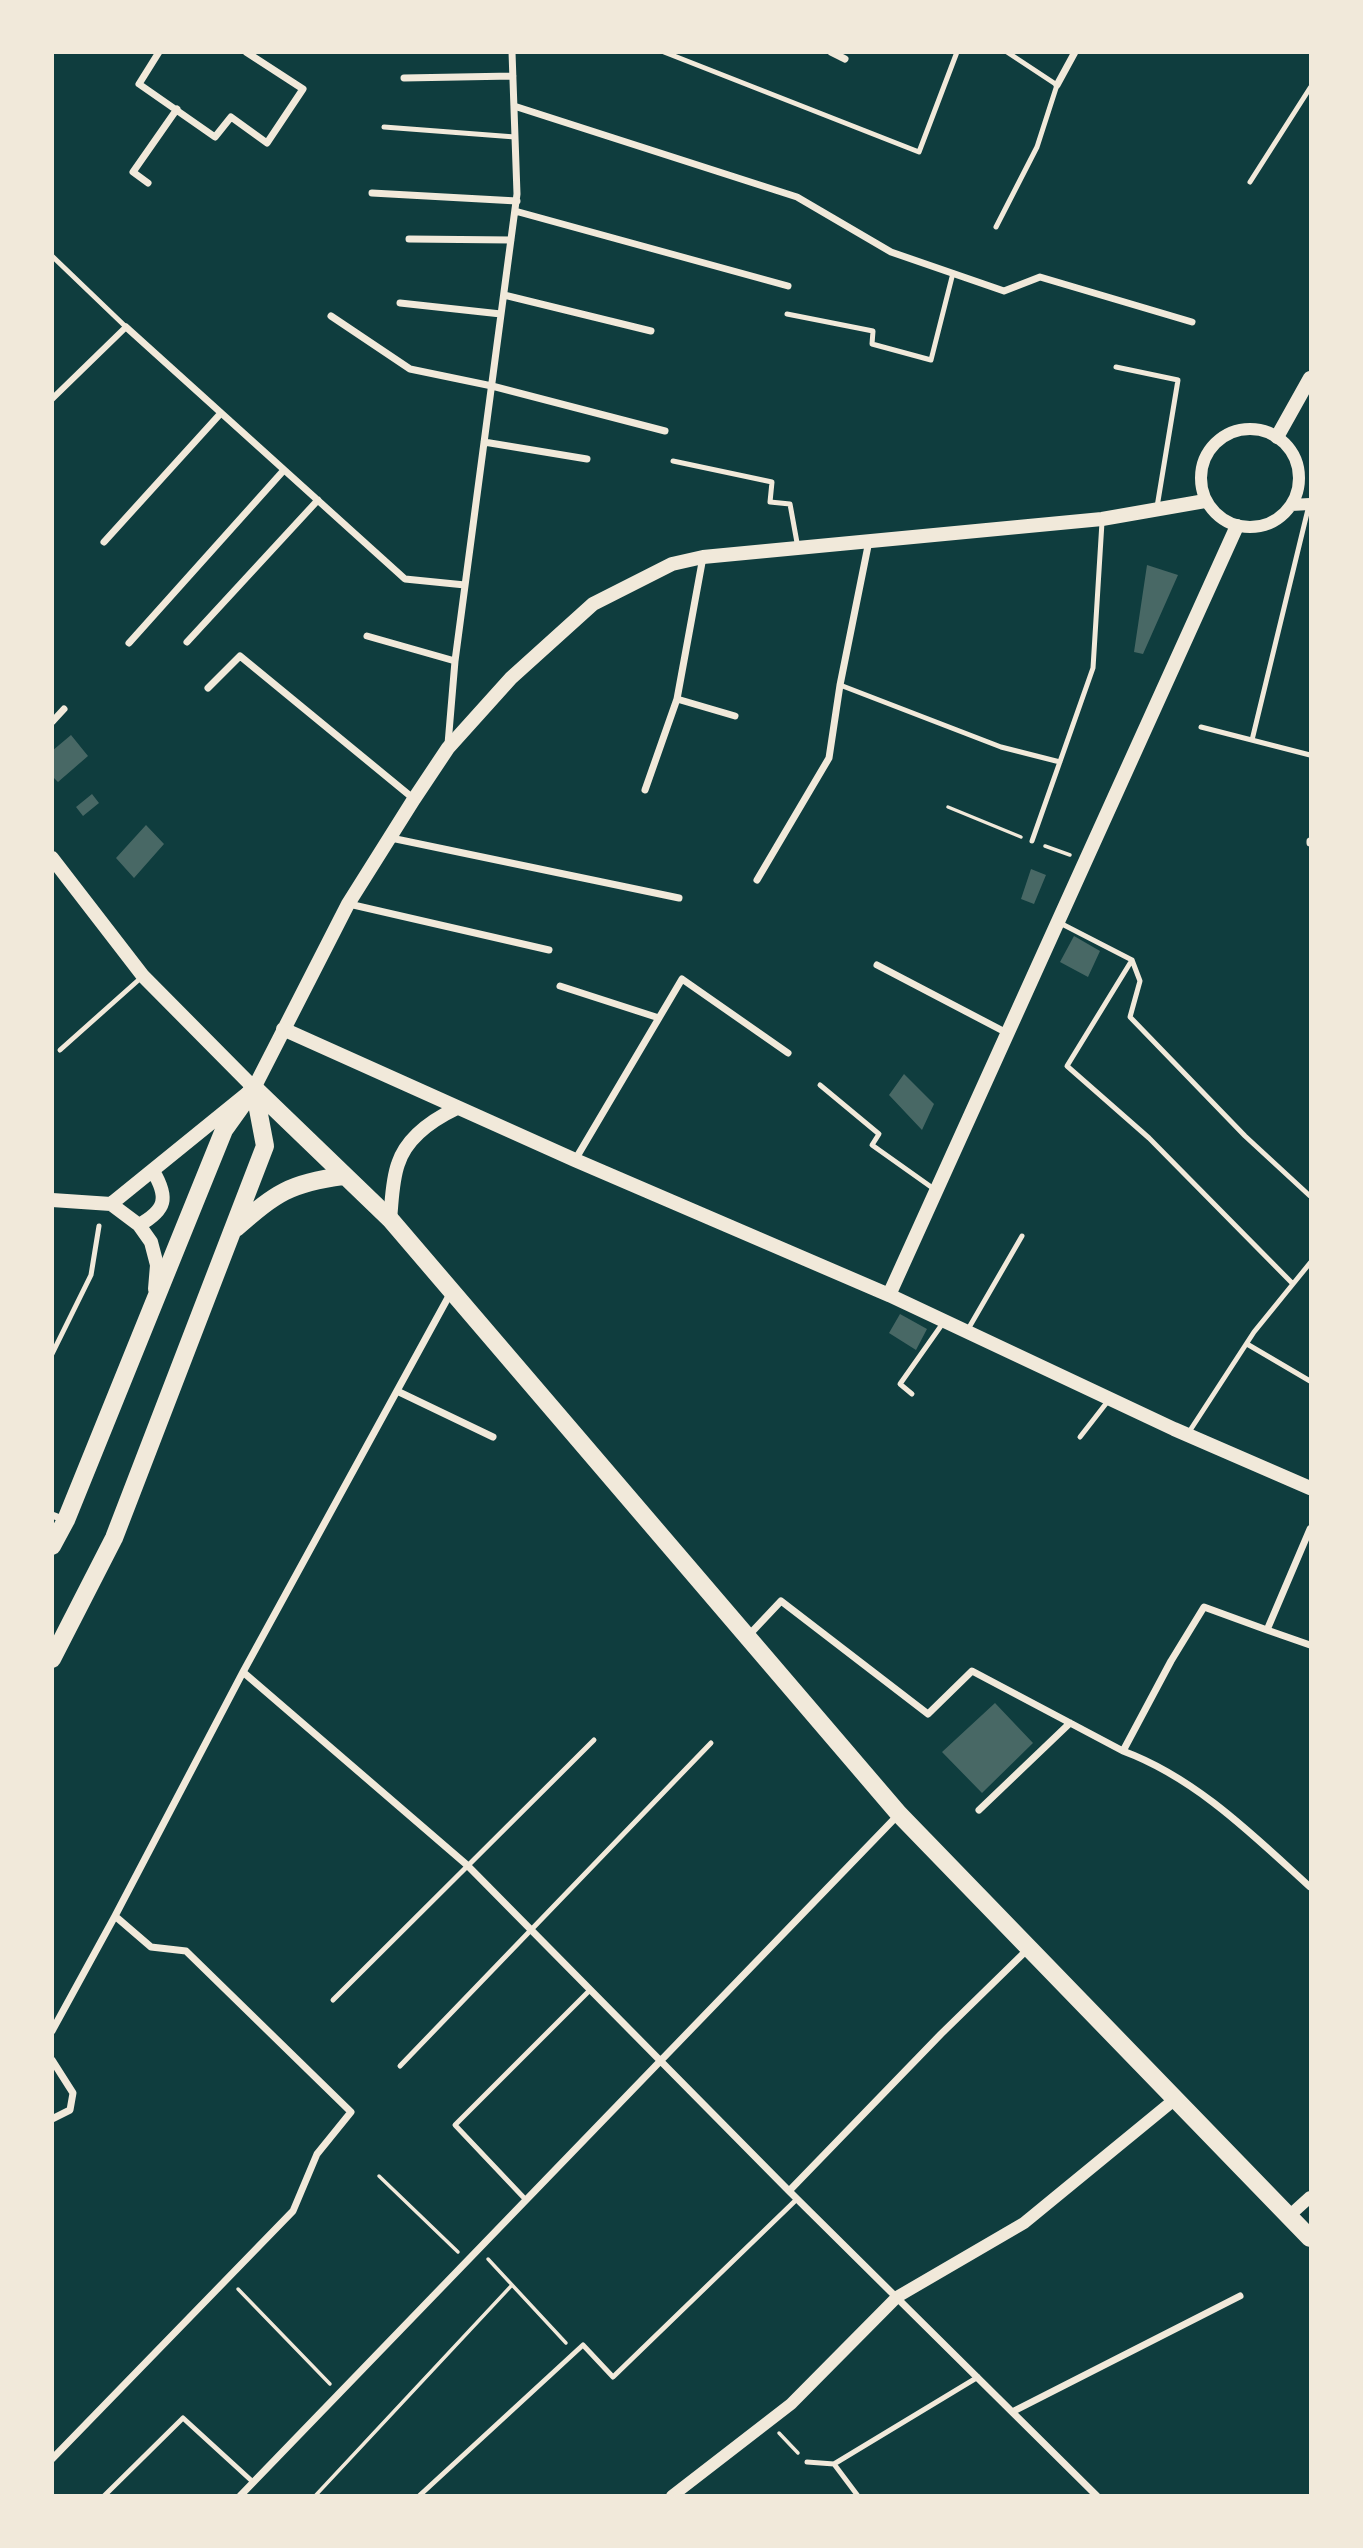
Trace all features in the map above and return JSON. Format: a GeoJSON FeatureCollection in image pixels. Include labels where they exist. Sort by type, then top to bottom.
{"type":"FeatureCollection","features":[{"type":"Feature","properties":{"kind":"main road"},"geometry":{"type":"LineString","coordinates":[[1277,437],[1311,378]]}},
{"type":"Feature","properties":{"kind":"main road"},"geometry":{"type":"LineString","coordinates":[[52,1546],[59,1517],[154,1306],[224,1130],[254,1088],[348,904],[414,799],[448,748],[511,678],[593,604],[672,564],[703,557],[1102,519],[1205,500]]}},
{"type":"Feature","properties":{"kind":"main road"},"geometry":{"type":"LineString","coordinates":[[890,1295],[1237,526]]}},
{"type":"Feature","properties":{"kind":"main road"},"geometry":{"type":"LineString","coordinates":[[52,858],[143,976],[343,1176],[390,1219],[899,1814],[1311,2238]]}},
{"type":"Feature","properties":{"kind":"main road"},"geometry":{"type":"LineString","coordinates":[[283,1030],[575,1160],[890,1295],[1188,1435],[1311,1489]]}},
{"type":"Feature","properties":{"kind":"main road"},"geometry":{"type":"LineString","coordinates":[[111,1204],[254,1088]]}},
{"type":"Feature","properties":{"kind":"main road"},"geometry":{"type":"LineString","coordinates":[[52,1659],[114,1538],[265,1146],[254,1088]]}},
{"type":"Feature","properties":{"kind":"main road"},"geometry":{"type":"LineString","coordinates":[[390,1219],[398,1162],[412,1141],[430,1122],[457,1108]]}},
{"type":"Feature","properties":{"kind":"main road"},"geometry":{"type":"LineString","coordinates":[[139,1225],[158,1212],[163,1202],[163,1188],[153,1171]]}},
{"type":"Feature","properties":{"kind":"main road"},"geometry":{"type":"LineString","coordinates":[[233,1231],[268,1199],[285,1189],[308,1181],[343,1176]]}},
{"type":"Feature","properties":{"kind":"main road"},"geometry":{"type":"LineString","coordinates":[[52,1200],[111,1204],[139,1225],[151,1242],[157,1265],[154,1306]]}},
{"type":"Feature","properties":{"kind":"street"},"geometry":{"type":"LineString","coordinates":[[159,52],[139,84],[215,137],[231,117],[267,143],[303,89],[246,52]]}},
{"type":"Feature","properties":{"kind":"street"},"geometry":{"type":"LineString","coordinates":[[448,748],[455,661],[517,201],[512,52]]}},
{"type":"Feature","properties":{"kind":"street"},"geometry":{"type":"LineString","coordinates":[[831,52],[845,59]]}},
{"type":"Feature","properties":{"kind":"street"},"geometry":{"type":"LineString","coordinates":[[1057,85],[1074,52]]}},
{"type":"Feature","properties":{"kind":"street"},"geometry":{"type":"LineString","coordinates":[[404,78],[513,76]]}},
{"type":"Feature","properties":{"kind":"street"},"geometry":{"type":"LineString","coordinates":[[514,106],[797,197],[891,251],[1004,291],[1040,276],[1192,322]]}},
{"type":"Feature","properties":{"kind":"street"},"geometry":{"type":"LineString","coordinates":[[148,183],[133,172],[177,109]]}},
{"type":"Feature","properties":{"kind":"street"},"geometry":{"type":"LineString","coordinates":[[372,193],[517,201]]}},
{"type":"Feature","properties":{"kind":"street"},"geometry":{"type":"LineString","coordinates":[[515,211],[788,286]]}},
{"type":"Feature","properties":{"kind":"street"},"geometry":{"type":"LineString","coordinates":[[410,239],[511,240]]}},
{"type":"Feature","properties":{"kind":"street"},"geometry":{"type":"LineString","coordinates":[[504,295],[651,331]]}},
{"type":"Feature","properties":{"kind":"street"},"geometry":{"type":"LineString","coordinates":[[400,303],[501,314]]}},
{"type":"Feature","properties":{"kind":"street"},"geometry":{"type":"LineString","coordinates":[[331,316],[410,369],[492,386],[665,431]]}},
{"type":"Feature","properties":{"kind":"street"},"geometry":{"type":"LineString","coordinates":[[52,399],[126,327],[405,579],[465,585]]}},
{"type":"Feature","properties":{"kind":"street"},"geometry":{"type":"LineString","coordinates":[[104,542],[221,413]]}},
{"type":"Feature","properties":{"kind":"street"},"geometry":{"type":"LineString","coordinates":[[1246,429],[1262,430],[1277,437],[1288,446],[1296,459],[1299,473],[1298,488],[1291,505],[1283,515],[1269,524],[1253,527],[1237,526],[1218,517],[1205,500],[1200,485],[1200,469],[1206,454],[1216,441],[1230,433],[1246,429]]}},
{"type":"Feature","properties":{"kind":"street"},"geometry":{"type":"LineString","coordinates":[[484,442],[587,459]]}},
{"type":"Feature","properties":{"kind":"street"},"geometry":{"type":"LineString","coordinates":[[129,643],[284,470]]}},
{"type":"Feature","properties":{"kind":"street"},"geometry":{"type":"LineString","coordinates":[[187,642],[317,500]]}},
{"type":"Feature","properties":{"kind":"street"},"geometry":{"type":"LineString","coordinates":[[1291,505],[1310,504]]}},
{"type":"Feature","properties":{"kind":"street"},"geometry":{"type":"LineString","coordinates":[[757,880],[829,758],[840,685],[869,541]]}},
{"type":"Feature","properties":{"kind":"street"},"geometry":{"type":"LineString","coordinates":[[645,790],[677,699],[703,557]]}},
{"type":"Feature","properties":{"kind":"street"},"geometry":{"type":"LineString","coordinates":[[366,636],[455,661]]}},
{"type":"Feature","properties":{"kind":"street"},"geometry":{"type":"LineString","coordinates":[[208,688],[240,656],[414,799]]}},
{"type":"Feature","properties":{"kind":"street"},"geometry":{"type":"LineString","coordinates":[[677,699],[735,716]]}},
{"type":"Feature","properties":{"kind":"street"},"geometry":{"type":"LineString","coordinates":[[52,722],[64,709]]}},
{"type":"Feature","properties":{"kind":"street"},"geometry":{"type":"LineString","coordinates":[[390,837],[679,898]]}},
{"type":"Feature","properties":{"kind":"street"},"geometry":{"type":"LineString","coordinates":[[348,904],[549,950]]}},
{"type":"Feature","properties":{"kind":"street"},"geometry":{"type":"LineString","coordinates":[[877,965],[1008,1033]]}},
{"type":"Feature","properties":{"kind":"street"},"geometry":{"type":"LineString","coordinates":[[575,1160],[682,979],[788,1053]]}},
{"type":"Feature","properties":{"kind":"street"},"geometry":{"type":"LineString","coordinates":[[560,986],[659,1018]]}},
{"type":"Feature","properties":{"kind":"street"},"geometry":{"type":"LineString","coordinates":[[52,2031],[243,1672],[452,1290]]}},
{"type":"Feature","properties":{"kind":"street"},"geometry":{"type":"LineString","coordinates":[[397,1391],[494,1437]]}},
{"type":"Feature","properties":{"kind":"street"},"geometry":{"type":"LineString","coordinates":[[1267,1630],[1311,1529]]}},
{"type":"Feature","properties":{"kind":"street"},"geometry":{"type":"LineString","coordinates":[[748,1636],[781,1601],[929,1714],[972,1671],[1123,1751],[1148,1760],[1203,1795],[1311,1887]]}},
{"type":"Feature","properties":{"kind":"street"},"geometry":{"type":"LineString","coordinates":[[1123,1751],[1171,1661],[1204,1607],[1311,1645]]}},
{"type":"Feature","properties":{"kind":"street"},"geometry":{"type":"LineString","coordinates":[[243,1672],[467,1865],[789,2191],[1097,2496]]}},
{"type":"Feature","properties":{"kind":"street"},"geometry":{"type":"LineString","coordinates":[[979,1810],[1070,1723]]}},
{"type":"Feature","properties":{"kind":"street"},"geometry":{"type":"LineString","coordinates":[[240,2496],[899,1814]]}},
{"type":"Feature","properties":{"kind":"street"},"geometry":{"type":"LineString","coordinates":[[52,2459],[293,2211],[317,2154],[351,2112],[186,1951],[151,1947],[115,1916]]}},
{"type":"Feature","properties":{"kind":"street"},"geometry":{"type":"LineString","coordinates":[[789,2191],[941,2034],[1029,1948]]}},
{"type":"Feature","properties":{"kind":"street"},"geometry":{"type":"LineString","coordinates":[[52,2060],[73,2094],[70,2110],[52,2119]]}},
{"type":"Feature","properties":{"kind":"street"},"geometry":{"type":"LineString","coordinates":[[672,2496],[791,2404],[897,2297],[1024,2223],[1174,2100]]}},
{"type":"Feature","properties":{"kind":"street"},"geometry":{"type":"LineString","coordinates":[[1289,2216],[1311,2197]]}},
{"type":"Feature","properties":{"kind":"street"},"geometry":{"type":"LineString","coordinates":[[1012,2412],[1240,2296]]}},
{"type":"Feature","properties":{"kind":"lane"},"geometry":{"type":"LineString","coordinates":[[664,52],[919,152],[957,52]]}},
{"type":"Feature","properties":{"kind":"lane"},"geometry":{"type":"LineString","coordinates":[[996,227],[1037,147],[1057,85],[1007,52]]}},
{"type":"Feature","properties":{"kind":"lane"},"geometry":{"type":"LineString","coordinates":[[1250,182],[1311,88]]}},
{"type":"Feature","properties":{"kind":"lane"},"geometry":{"type":"LineString","coordinates":[[384,128],[515,137]]}},
{"type":"Feature","properties":{"kind":"lane"},"geometry":{"type":"LineString","coordinates":[[52,256],[126,327]]}},
{"type":"Feature","properties":{"kind":"lane"},"geometry":{"type":"LineString","coordinates":[[786,314],[873,331],[872,344],[931,360],[953,273]]}},
{"type":"Feature","properties":{"kind":"lane"},"geometry":{"type":"LineString","coordinates":[[1116,367],[1178,380],[1156,510]]}},
{"type":"Feature","properties":{"kind":"lane"},"geometry":{"type":"LineString","coordinates":[[673,461],[772,482],[770,502],[790,504],[798,548]]}},
{"type":"Feature","properties":{"kind":"lane"},"geometry":{"type":"LineString","coordinates":[[1251,740],[1310,504]]}},
{"type":"Feature","properties":{"kind":"lane"},"geometry":{"type":"LineString","coordinates":[[1032,841],[1093,668],[1102,519]]}},
{"type":"Feature","properties":{"kind":"lane"},"geometry":{"type":"LineString","coordinates":[[840,685],[1001,747],[1060,762]]}},
{"type":"Feature","properties":{"kind":"lane"},"geometry":{"type":"LineString","coordinates":[[1201,727],[1311,755]]}},
{"type":"Feature","properties":{"kind":"lane"},"geometry":{"type":"LineString","coordinates":[[1058,921],[1132,960],[1140,981],[1130,1017],[1245,1136],[1311,1196]]}},
{"type":"Feature","properties":{"kind":"lane"},"geometry":{"type":"LineString","coordinates":[[1132,960],[1067,1066],[1149,1138],[1293,1284]]}},
{"type":"Feature","properties":{"kind":"lane"},"geometry":{"type":"LineString","coordinates":[[60,1050],[143,976]]}},
{"type":"Feature","properties":{"kind":"lane"},"geometry":{"type":"LineString","coordinates":[[820,1085],[879,1134],[872,1145],[937,1191]]}},
{"type":"Feature","properties":{"kind":"lane"},"geometry":{"type":"LineString","coordinates":[[52,1354],[92,1275],[99,1226]]}},
{"type":"Feature","properties":{"kind":"lane"},"geometry":{"type":"LineString","coordinates":[[967,1331],[1022,1236]]}},
{"type":"Feature","properties":{"kind":"lane"},"geometry":{"type":"LineString","coordinates":[[1188,1435],[1247,1344],[1311,1263]]}},
{"type":"Feature","properties":{"kind":"lane"},"geometry":{"type":"LineString","coordinates":[[912,1394],[900,1384],[944,1321]]}},
{"type":"Feature","properties":{"kind":"lane"},"geometry":{"type":"LineString","coordinates":[[1247,1344],[1311,1381]]}},
{"type":"Feature","properties":{"kind":"lane"},"geometry":{"type":"LineString","coordinates":[[1080,1437],[1110,1399]]}},
{"type":"Feature","properties":{"kind":"lane"},"geometry":{"type":"LineString","coordinates":[[332,2000],[594,1740]]}},
{"type":"Feature","properties":{"kind":"lane"},"geometry":{"type":"LineString","coordinates":[[400,2066],[711,1743]]}},
{"type":"Feature","properties":{"kind":"lane"},"geometry":{"type":"LineString","coordinates":[[526,2200],[455,2125],[590,1990]]}},
{"type":"Feature","properties":{"kind":"lane"},"geometry":{"type":"LineString","coordinates":[[419,2496],[583,2345],[613,2377],[797,2199]]}},
{"type":"Feature","properties":{"kind":"lane"},"geometry":{"type":"LineString","coordinates":[[807,2462],[834,2464],[978,2377]]}},
{"type":"Feature","properties":{"kind":"lane"},"geometry":{"type":"LineString","coordinates":[[104,2496],[183,2418],[253,2482]]}},
{"type":"Feature","properties":{"kind":"lane"},"geometry":{"type":"LineString","coordinates":[[834,2464],[858,2496]]}},
{"type":"Feature","properties":{"kind":"path"},"geometry":{"type":"LineString","coordinates":[[948,807],[1085,861]]}},
{"type":"Feature","properties":{"kind":"path"},"geometry":{"type":"LineString","coordinates":[[379,2176],[467,2261]]}},
{"type":"Feature","properties":{"kind":"path"},"geometry":{"type":"LineString","coordinates":[[478,2249],[575,2352]]}},
{"type":"Feature","properties":{"kind":"path"},"geometry":{"type":"LineString","coordinates":[[228,2278],[339,2393]]}},
{"type":"Feature","properties":{"kind":"path"},"geometry":{"type":"LineString","coordinates":[[315,2496],[512,2285]]}},
{"type":"Feature","properties":{"kind":"path"},"geometry":{"type":"LineString","coordinates":[[768,2421],[807,2462]]}},
{"type":"Feature","properties":{"kind":"building"},"geometry":{"type":"Polygon","coordinates":[[[1147,565],[1178,575],[1143,654],[1134,652],[1147,565]]]}},
{"type":"Feature","properties":{"kind":"building"},"geometry":{"type":"Polygon","coordinates":[[[71,735],[88,756],[58,782],[52,776],[52,751],[71,735]]]}},
{"type":"Feature","properties":{"kind":"building"},"geometry":{"type":"Polygon","coordinates":[[[92,794],[99,803],[83,816],[76,807],[92,794]]]}},
{"type":"Feature","properties":{"kind":"building"},"geometry":{"type":"Polygon","coordinates":[[[146,825],[164,844],[134,878],[116,858],[146,825]]]}},
{"type":"Feature","properties":{"kind":"building"},"geometry":{"type":"Polygon","coordinates":[[[1031,869],[1046,875],[1034,904],[1021,899],[1031,869]]]}},
{"type":"Feature","properties":{"kind":"building"},"geometry":{"type":"Polygon","coordinates":[[[1074,936],[1100,951],[1088,977],[1060,962],[1074,936]]]}},
{"type":"Feature","properties":{"kind":"building"},"geometry":{"type":"Polygon","coordinates":[[[904,1074],[934,1104],[922,1130],[889,1095],[904,1074]]]}},
{"type":"Feature","properties":{"kind":"building"},"geometry":{"type":"Polygon","coordinates":[[[900,1314],[927,1329],[916,1350],[889,1333],[900,1314]]]}},
{"type":"Feature","properties":{"kind":"building"},"geometry":{"type":"Polygon","coordinates":[[[995,1703],[1033,1743],[982,1793],[942,1752],[995,1703]]]}}]}
